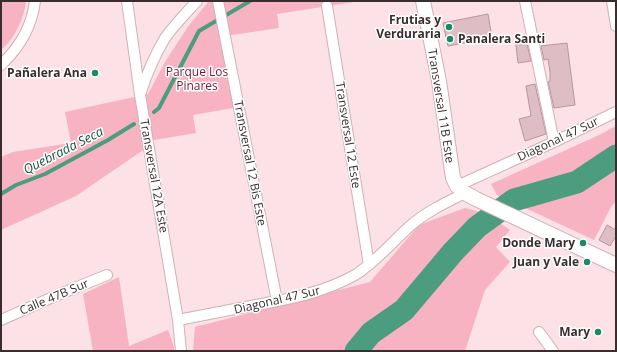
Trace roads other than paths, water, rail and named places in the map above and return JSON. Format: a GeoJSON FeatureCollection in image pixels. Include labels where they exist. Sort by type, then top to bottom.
{"type":"FeatureCollection","features":[{"type":"Feature","properties":{"kind":"street"},"geometry":{"type":"LineString","coordinates":[[1,65],[16,50],[27,32],[31,22],[35,1]]}},
{"type":"Feature","properties":{"kind":"street","name":"Transversal 12A Este"},"geometry":{"type":"LineString","coordinates":[[127,1],[140,95],[178,320],[181,350]]}},
{"type":"Feature","properties":{"kind":"street"},"geometry":{"type":"LineString","coordinates":[[140,95],[150,67],[166,38],[176,24],[197,1]]}},
{"type":"Feature","properties":{"kind":"street","name":"Transversal 11B Este"},"geometry":{"type":"LineString","coordinates":[[423,1],[438,81],[451,170],[466,193]]}},
{"type":"Feature","properties":{"kind":"street"},"geometry":{"type":"LineString","coordinates":[[524,1],[554,142]]}},
{"type":"Feature","properties":{"kind":"street"},"geometry":{"type":"LineString","coordinates":[[612,1],[616,26]]}},
{"type":"Feature","properties":{"kind":"street","name":"Transversal 12 Bis Este"},"geometry":{"type":"LineString","coordinates":[[219,5],[277,301]]}},
{"type":"Feature","properties":{"kind":"street","name":"Transversal 12 Este"},"geometry":{"type":"LineString","coordinates":[[327,6],[369,265]]}},
{"type":"Feature","properties":{"kind":"street","name":"Diagonal 47 Sur"},"geometry":{"type":"LineString","coordinates":[[178,320],[277,301],[332,286],[356,274],[369,265],[410,226],[428,212],[466,193],[554,142],[616,112]]}},
{"type":"Feature","properties":{"kind":"street"},"geometry":{"type":"LineString","coordinates":[[466,193],[616,265]]}},
{"type":"Feature","properties":{"kind":"street","name":"Calle 47B Sur"},"geometry":{"type":"LineString","coordinates":[[1,320],[107,275]]}},
{"type":"Feature","properties":{"kind":"street"},"geometry":{"type":"LineString","coordinates":[[539,332],[553,351]]}},
{"type":"Feature","properties":{"kind":"waterway","name":"Quebrada Seca"},"geometry":{"type":"LineString","coordinates":[[154,112],[159,108],[199,31],[250,1]]}},
{"type":"Feature","properties":{"kind":"waterway","name":"Quebrada Seca"},"geometry":{"type":"LineString","coordinates":[[1,194],[16,185],[45,174],[108,140],[134,124]]}},
{"type":"Feature","properties":{"kind":"waterway"},"geometry":{"type":"LineString","coordinates":[[356,351],[371,333],[404,310],[453,252],[477,227],[514,200],[577,182],[616,156]]}},
{"type":"Feature","properties":{"kind":"place","name":"Frutias y Verduraria"},"geometry":{"type":"Point","coordinates":[449,27]}},
{"type":"Feature","properties":{"kind":"place","name":"Panalera Santi"},"geometry":{"type":"Point","coordinates":[450,39]}},
{"type":"Feature","properties":{"kind":"place","name":"Pañalera Ana"},"geometry":{"type":"Point","coordinates":[95,73]}},
{"type":"Feature","properties":{"kind":"place","name":"Donde Mary"},"geometry":{"type":"Point","coordinates":[583,243]}},
{"type":"Feature","properties":{"kind":"place","name":"Juan y Vale"},"geometry":{"type":"Point","coordinates":[587,262]}},
{"type":"Feature","properties":{"kind":"place","name":"Mary"},"geometry":{"type":"Point","coordinates":[598,332]}},
{"type":"Feature","properties":{"kind":"park label","name":"Parque Los Pinares"},"geometry":{"type":"Point","coordinates":[197,79]}}]}
